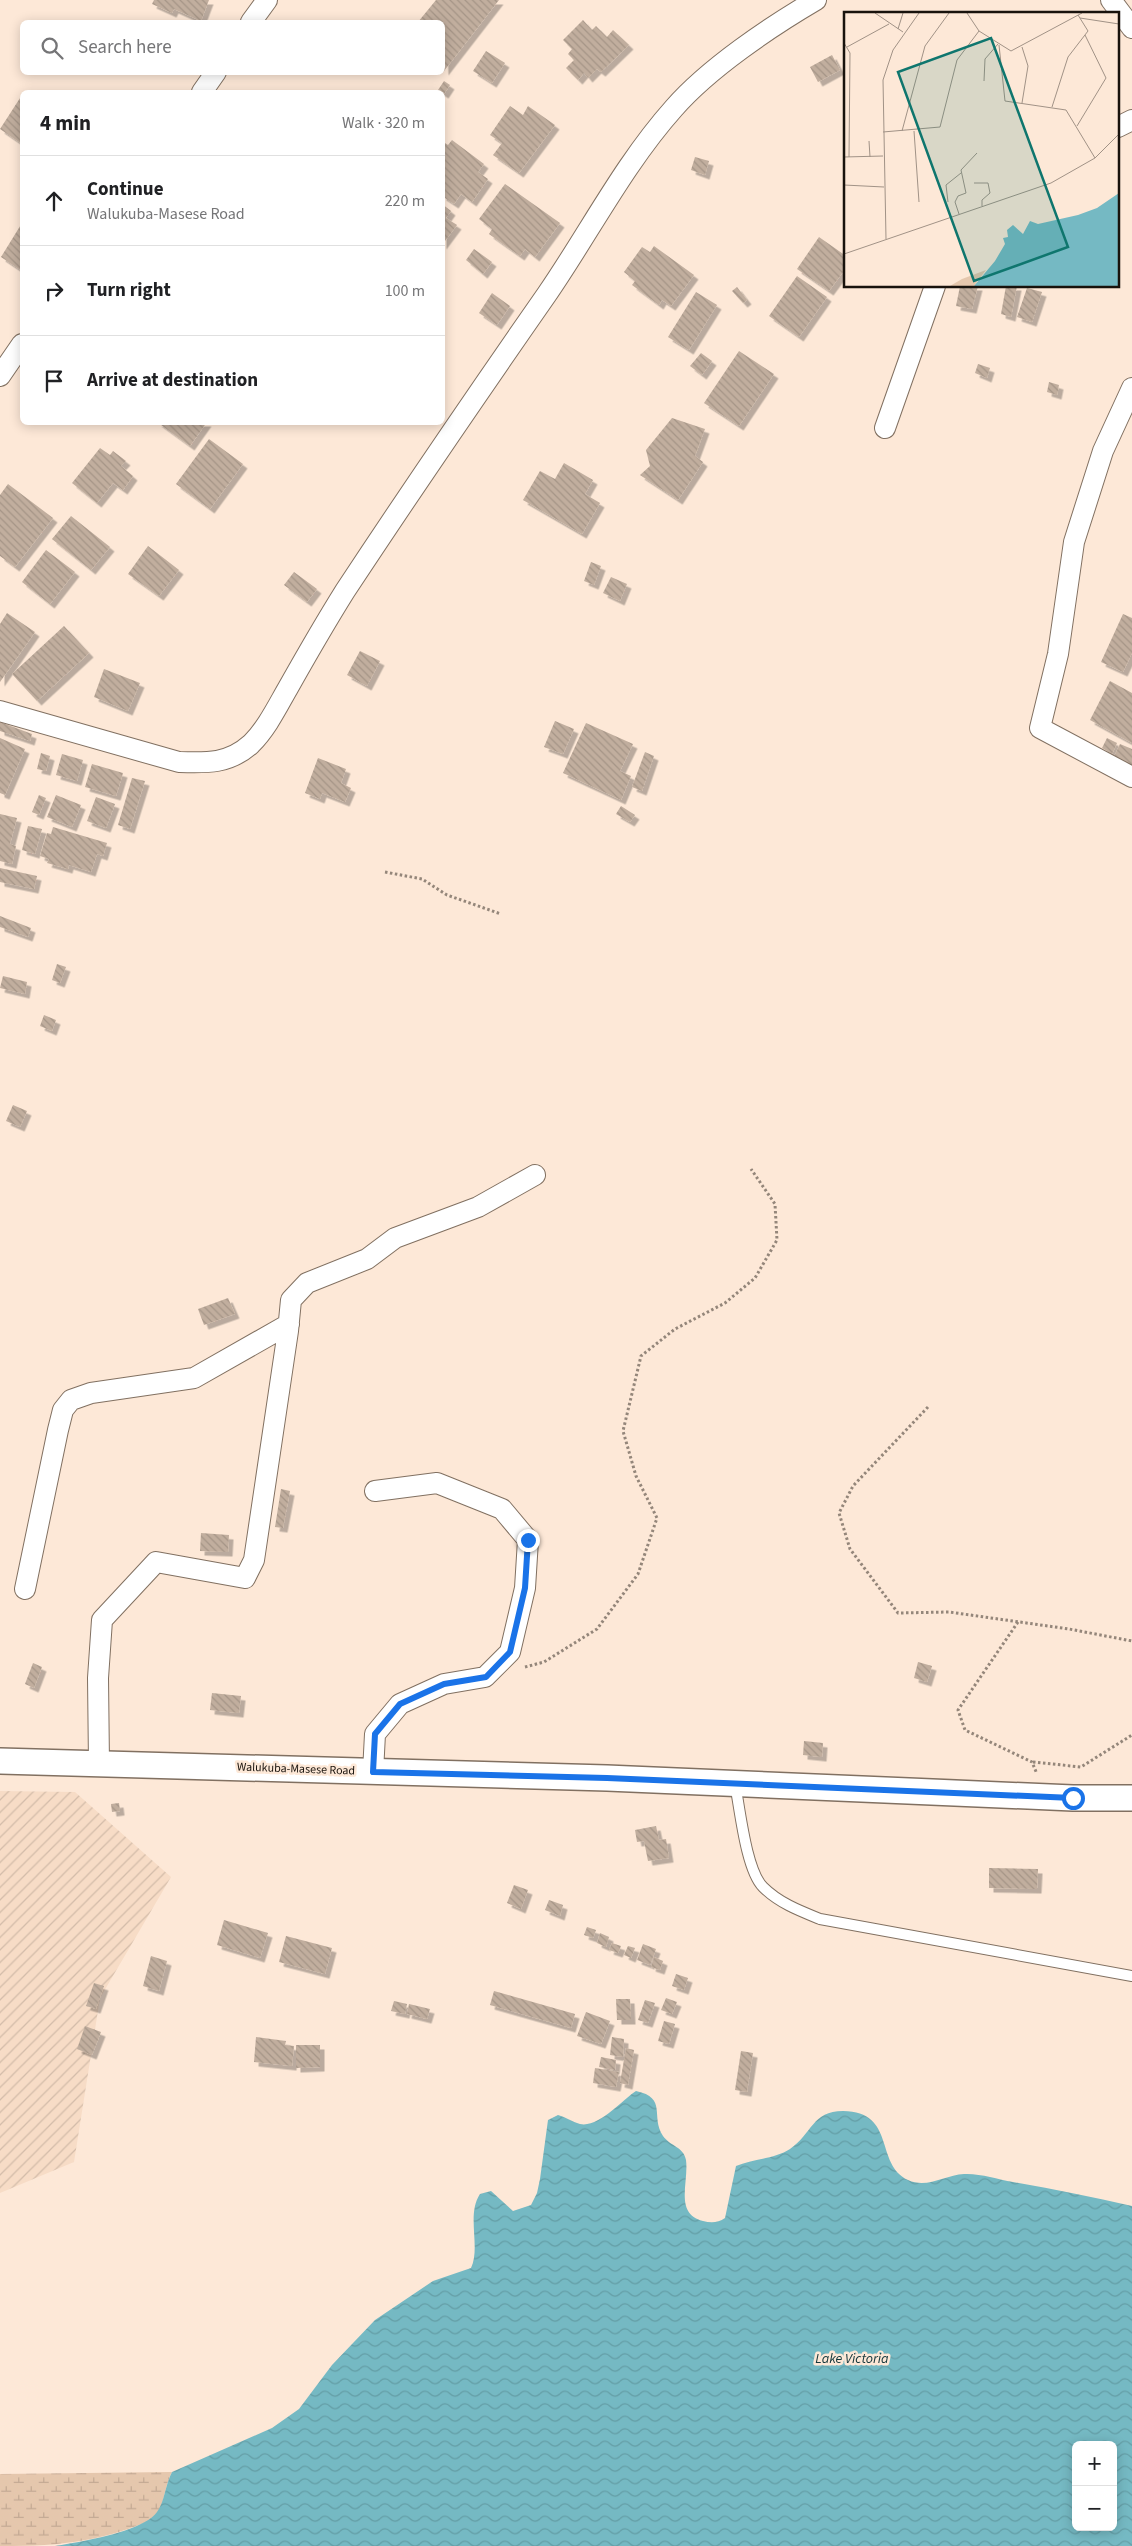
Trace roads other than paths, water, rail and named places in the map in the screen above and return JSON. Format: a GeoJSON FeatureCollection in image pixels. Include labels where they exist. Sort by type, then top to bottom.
{"type":"FeatureCollection","features":[{"type":"Feature","properties":{"kind":"street"},"geometry":{"type":"LineString","coordinates":[[252,20],[267,0]]}},
{"type":"Feature","properties":{"kind":"street"},"geometry":{"type":"LineString","coordinates":[[0,711],[179,762],[204,763],[230,759],[251,744],[267,724],[332,612],[418,480],[549,290],[640,151],[674,107],[714,71],[791,14],[816,0]]}},
{"type":"Feature","properties":{"kind":"street"},"geometry":{"type":"LineString","coordinates":[[1111,0],[1132,28]]}},
{"type":"Feature","properties":{"kind":"street"},"geometry":{"type":"LineString","coordinates":[[203,90],[214,75]]}},
{"type":"Feature","properties":{"kind":"street"},"geometry":{"type":"LineString","coordinates":[[1120,126],[1132,120]]}},
{"type":"Feature","properties":{"kind":"street"},"geometry":{"type":"LineString","coordinates":[[884,428],[934,288]]}},
{"type":"Feature","properties":{"kind":"street"},"geometry":{"type":"LineString","coordinates":[[0,376],[20,347]]}},
{"type":"Feature","properties":{"kind":"street"},"geometry":{"type":"LineString","coordinates":[[1132,388],[1103,451],[1074,542],[1058,654],[1040,728],[1132,776]]}},
{"type":"Feature","properties":{"kind":"street"},"geometry":{"type":"LineString","coordinates":[[99,1764],[98,1678],[102,1620],[156,1562],[245,1578],[254,1560],[291,1300],[307,1284],[367,1258],[395,1238],[478,1207],[534,1175]]}},
{"type":"Feature","properties":{"kind":"street"},"geometry":{"type":"LineString","coordinates":[[25,1589],[54,1447],[64,1410],[71,1400],[91,1393],[194,1378],[289,1324]]}},
{"type":"Feature","properties":{"kind":"street"},"geometry":{"type":"LineString","coordinates":[[373,1772],[375,1734],[400,1704],[444,1684],[486,1677],[510,1652],[525,1588],[528,1540],[502,1509],[437,1483],[375,1491]]}},
{"type":"Feature","properties":{"kind":"street","name":"Walukuba-Masese Road"},"geometry":{"type":"LineString","coordinates":[[0,1761],[735,1784],[1048,1797],[1132,1798]]}},
{"type":"Feature","properties":{"kind":"lane"},"geometry":{"type":"LineString","coordinates":[[735,1784],[749,1860],[762,1886],[787,1905],[820,1919],[1132,1976]]}},
{"type":"Feature","properties":{"kind":"water","name":"Lake Victoria"},"geometry":{"type":"Polygon","coordinates":[[[636,2091],[652,2098],[657,2109],[659,2129],[663,2136],[680,2149],[685,2156],[685,2196],[689,2212],[694,2217],[703,2221],[714,2222],[725,2218],[736,2166],[771,2157],[790,2149],[818,2119],[833,2112],[843,2111],[860,2114],[871,2120],[878,2129],[891,2163],[908,2180],[922,2183],[957,2175],[976,2174],[1132,2206],[1132,2546],[55,2546],[110,2535],[150,2519],[160,2508],[172,2472],[272,2428],[299,2409],[332,2365],[375,2320],[433,2281],[471,2268],[475,2251],[474,2211],[480,2194],[491,2191],[513,2211],[531,2205],[537,2193],[540,2179],[548,2120],[558,2115],[580,2124],[587,2124],[595,2122],[636,2091]]]}}]}
